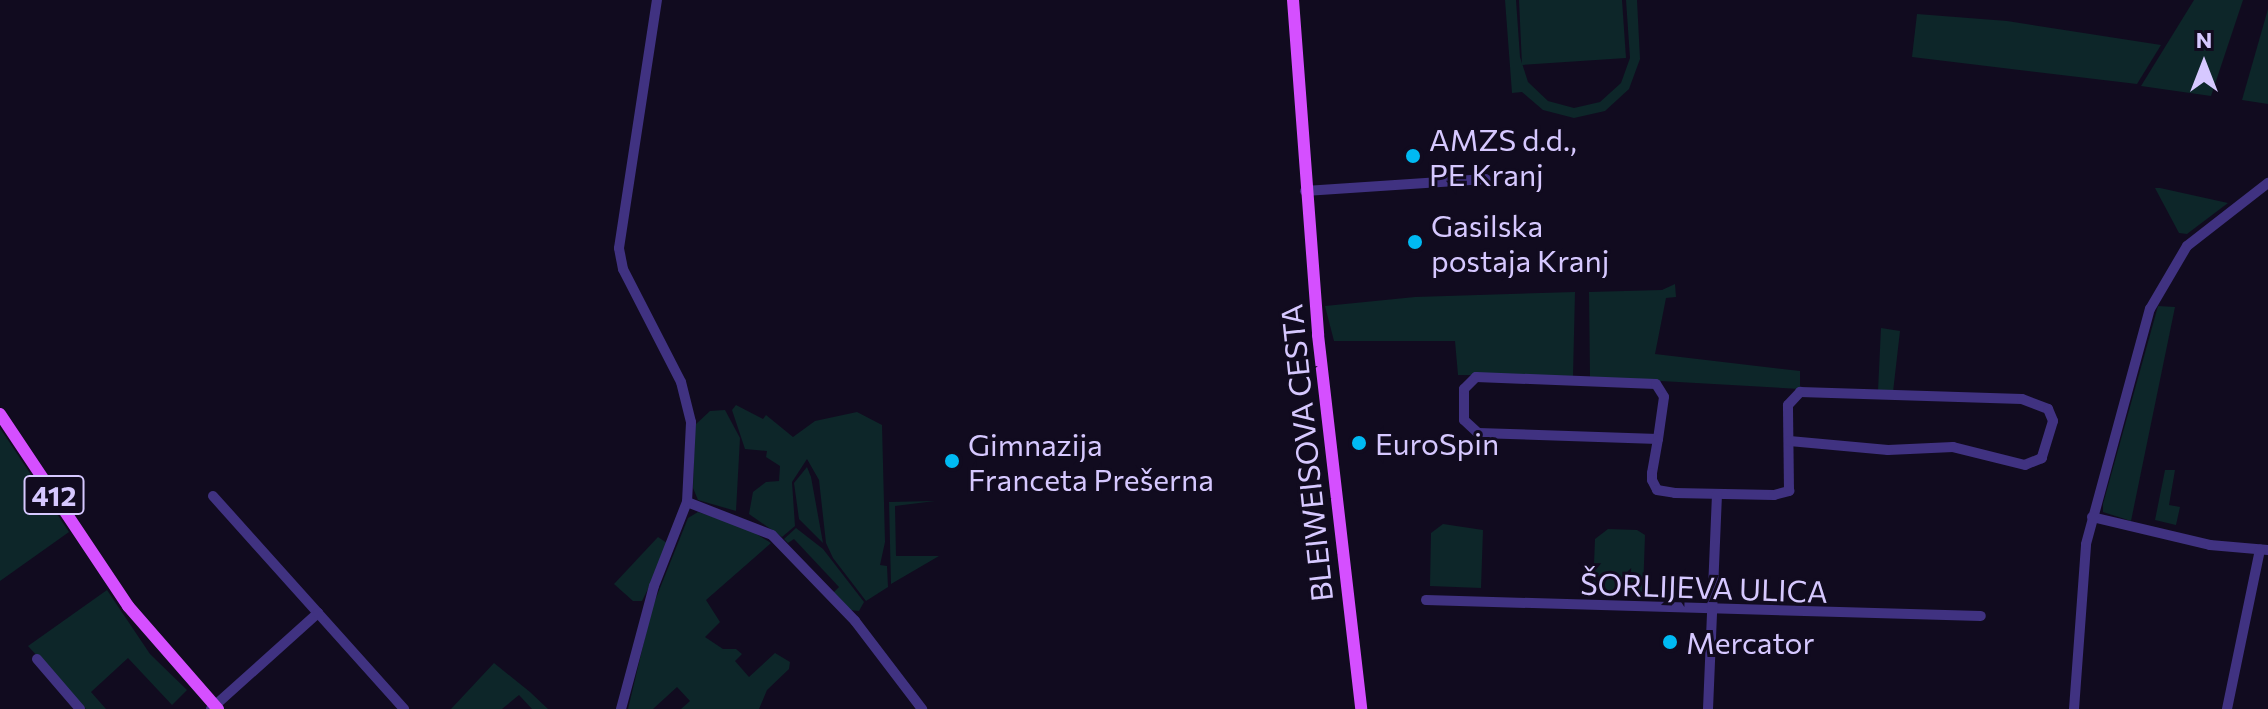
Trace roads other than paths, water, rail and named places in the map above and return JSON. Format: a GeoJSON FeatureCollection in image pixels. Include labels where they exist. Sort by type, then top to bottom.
{"type":"FeatureCollection","features":[{"type":"Feature","properties":{"kind":"main road","name":"BLEIWEISOVA CESTA"},"geometry":{"type":"LineString","coordinates":[[1293,0],[1305,191],[1361,709]]}},
{"type":"Feature","properties":{"kind":"main road","name":"412"},"geometry":{"type":"LineString","coordinates":[[0,414],[128,606],[215,708]]}},
{"type":"Feature","properties":{"kind":"street"},"geometry":{"type":"LineString","coordinates":[[621,709],[649,600],[687,502],[691,422],[681,382],[623,269],[619,248],[657,0]]}},
{"type":"Feature","properties":{"kind":"street"},"geometry":{"type":"LineString","coordinates":[[1305,191],[1486,179]]}},
{"type":"Feature","properties":{"kind":"street"},"geometry":{"type":"LineString","coordinates":[[2074,709],[2079,604],[2092,517],[2156,293],[2187,246],[2268,183]]}},
{"type":"Feature","properties":{"kind":"street"},"geometry":{"type":"LineString","coordinates":[[1658,439],[1478,433],[1464,420],[1464,389],[1476,377],[1650,382],[1661,388],[1664,397],[1658,439],[1652,480],[1657,490],[1717,494],[1789,491],[1788,405],[1800,392],[2022,399],[2048,409],[2053,421],[2042,458],[2025,465],[1953,447],[1888,450],[1789,441]]}},
{"type":"Feature","properties":{"kind":"street"},"geometry":{"type":"LineString","coordinates":[[1708,709],[1717,494]]}},
{"type":"Feature","properties":{"kind":"street"},"geometry":{"type":"LineString","coordinates":[[213,496],[404,709]]}},
{"type":"Feature","properties":{"kind":"street"},"geometry":{"type":"LineString","coordinates":[[687,502],[772,535],[855,621],[922,709]]}},
{"type":"Feature","properties":{"kind":"street"},"geometry":{"type":"LineString","coordinates":[[2092,517],[2210,545],[2264,549],[2227,709]]}},
{"type":"Feature","properties":{"kind":"street","name":"ŠORLIJEVA ULICA"},"geometry":{"type":"LineString","coordinates":[[1426,600],[1981,616]]}},
{"type":"Feature","properties":{"kind":"street"},"geometry":{"type":"LineString","coordinates":[[215,708],[318,613]]}},
{"type":"Feature","properties":{"kind":"street"},"geometry":{"type":"LineString","coordinates":[[37,659],[80,709]]}},
{"type":"Feature","properties":{"kind":"place","name":"AMZS d.d., PE Kranj"},"geometry":{"type":"Point","coordinates":[1413,156]}},
{"type":"Feature","properties":{"kind":"place","name":"Gasilska postaja Kranj"},"geometry":{"type":"Point","coordinates":[1415,242]}},
{"type":"Feature","properties":{"kind":"place","name":"EuroSpin"},"geometry":{"type":"Point","coordinates":[1359,443]}},
{"type":"Feature","properties":{"kind":"place","name":"Gimnazija Franceta Prešerna"},"geometry":{"type":"Point","coordinates":[952,461]}},
{"type":"Feature","properties":{"kind":"place","name":"Mercator"},"geometry":{"type":"Point","coordinates":[1670,642]}}]}
